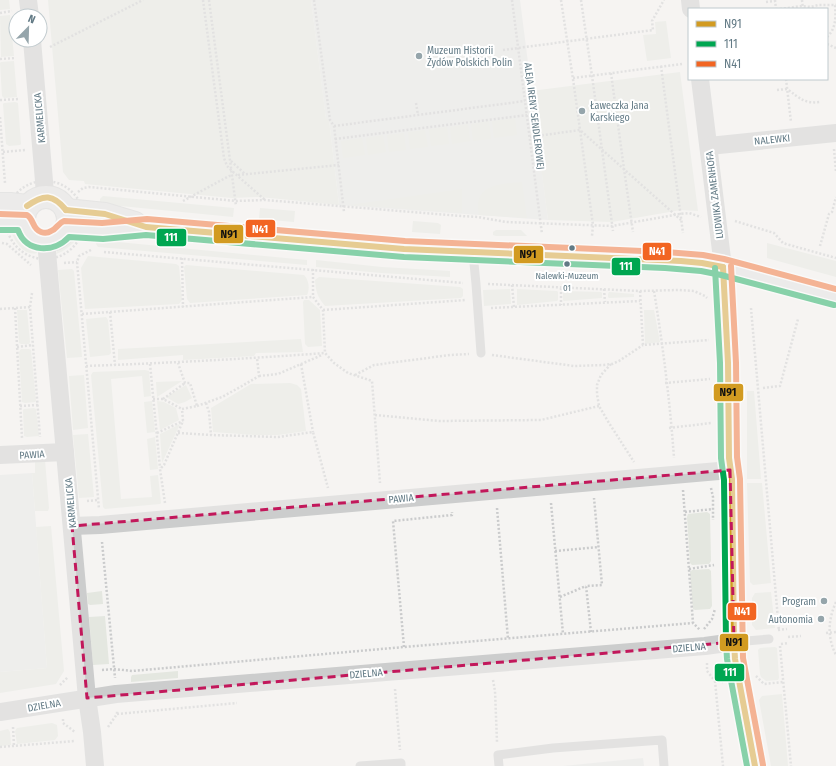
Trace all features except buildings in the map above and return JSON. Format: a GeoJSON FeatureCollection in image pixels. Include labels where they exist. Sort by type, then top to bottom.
{"type":"FeatureCollection","features":[{"type":"Feature","properties":{"kind":"street","name":"KARMELICKA"},"geometry":{"type":"LineString","coordinates":[[21,215],[44,181],[33,48]]}},
{"type":"Feature","properties":{"kind":"street","name":"LUDWIKA ZAMENHOFA"},"geometry":{"type":"LineString","coordinates":[[700,80],[723,268],[727,326],[729,458],[732,479],[734,642],[732,677],[755,766]]}},
{"type":"Feature","properties":{"kind":"street","name":"NALEWKI"},"geometry":{"type":"LineString","coordinates":[[709,146],[835,140]]}},
{"type":"Feature","properties":{"kind":"street"},"geometry":{"type":"LineString","coordinates":[[21,215],[52,198],[61,203],[69,211],[102,231],[146,226],[404,249],[702,263],[836,297]]}},
{"type":"Feature","properties":{"kind":"street"},"geometry":{"type":"LineString","coordinates":[[0,204],[10,204],[21,215],[27,231],[35,238],[41,249],[60,236],[69,211]]}},
{"type":"Feature","properties":{"kind":"street","name":"KARMELICKA"},"geometry":{"type":"LineString","coordinates":[[41,249],[65,452],[87,698],[95,766]]}},
{"type":"Feature","properties":{"kind":"street","name":"PAWIA"},"geometry":{"type":"LineString","coordinates":[[0,455],[65,452]]}},
{"type":"Feature","properties":{"kind":"street","name":"PAWIA"},"geometry":{"type":"LineString","coordinates":[[72,526],[100,525],[730,470]]}},
{"type":"Feature","properties":{"kind":"street","name":"DZIELNA"},"geometry":{"type":"LineString","coordinates":[[0,712],[124,693],[704,638],[734,642]]}},
{"type":"Feature","properties":{"kind":"lane"},"geometry":{"type":"LineString","coordinates":[[473,253],[481,353]]}},
{"type":"Feature","properties":{"kind":"lane"},"geometry":{"type":"LineString","coordinates":[[734,642],[769,639]]}},
{"type":"Feature","properties":{"kind":"lane"},"geometry":{"type":"LineString","coordinates":[[498,766],[498,755],[553,748],[662,740],[664,766]]}},
{"type":"Feature","properties":{"kind":"lane"},"geometry":{"type":"LineString","coordinates":[[360,766],[401,763],[401,766]]}},
{"type":"Feature","properties":{"kind":"path"},"geometry":{"type":"LineString","coordinates":[[49,48],[143,0]]}},
{"type":"Feature","properties":{"kind":"path"},"geometry":{"type":"LineString","coordinates":[[203,0],[224,158],[227,166],[265,200]]}},
{"type":"Feature","properties":{"kind":"path"},"geometry":{"type":"LineString","coordinates":[[209,0],[236,206]]}},
{"type":"Feature","properties":{"kind":"path"},"geometry":{"type":"LineString","coordinates":[[314,0],[330,120],[334,126],[336,140],[344,212]]}},
{"type":"Feature","properties":{"kind":"path","name":"ALEJA IRENY SENDLEROWEJ"},"geometry":{"type":"LineString","coordinates":[[512,0],[542,234]]}},
{"type":"Feature","properties":{"kind":"path"},"geometry":{"type":"LineString","coordinates":[[561,0],[593,225],[592,236]]}},
{"type":"Feature","properties":{"kind":"path"},"geometry":{"type":"LineString","coordinates":[[581,0],[613,231]]}},
{"type":"Feature","properties":{"kind":"path"},"geometry":{"type":"LineString","coordinates":[[503,50],[653,30],[652,21],[664,0]]}},
{"type":"Feature","properties":{"kind":"path"},"geometry":{"type":"LineString","coordinates":[[766,2],[775,0]]}},
{"type":"Feature","properties":{"kind":"path"},"geometry":{"type":"LineString","coordinates":[[802,0],[802,7]]}},
{"type":"Feature","properties":{"kind":"path"},"geometry":{"type":"LineString","coordinates":[[791,8],[826,4],[836,5],[836,21],[834,29],[828,36]]}},
{"type":"Feature","properties":{"kind":"path"},"geometry":{"type":"LineString","coordinates":[[0,59],[17,58]]}},
{"type":"Feature","properties":{"kind":"path"},"geometry":{"type":"LineString","coordinates":[[573,78],[682,64]]}},
{"type":"Feature","properties":{"kind":"path"},"geometry":{"type":"LineString","coordinates":[[661,66],[683,233]]}},
{"type":"Feature","properties":{"kind":"path"},"geometry":{"type":"LineString","coordinates":[[611,73],[633,232]]}},
{"type":"Feature","properties":{"kind":"path"},"geometry":{"type":"LineString","coordinates":[[786,80],[791,122]]}},
{"type":"Feature","properties":{"kind":"path"},"geometry":{"type":"LineString","coordinates":[[777,90],[787,89],[803,100],[811,103],[820,102]]}},
{"type":"Feature","properties":{"kind":"path"},"geometry":{"type":"LineString","coordinates":[[0,100],[21,99]]}},
{"type":"Feature","properties":{"kind":"path"},"geometry":{"type":"LineString","coordinates":[[334,126],[525,101]]}},
{"type":"Feature","properties":{"kind":"path"},"geometry":{"type":"LineString","coordinates":[[416,103],[418,115]]}},
{"type":"Feature","properties":{"kind":"path"},"geometry":{"type":"LineString","coordinates":[[336,140],[527,115]]}},
{"type":"Feature","properties":{"kind":"path"},"geometry":{"type":"LineString","coordinates":[[0,117],[5,183]]}},
{"type":"Feature","properties":{"kind":"path"},"geometry":{"type":"LineString","coordinates":[[530,136],[580,130],[681,220]]}},
{"type":"Feature","properties":{"kind":"path"},"geometry":{"type":"LineString","coordinates":[[835,140],[836,172]]}},
{"type":"Feature","properties":{"kind":"path"},"geometry":{"type":"LineString","coordinates":[[3,152],[25,150]]}},
{"type":"Feature","properties":{"kind":"path"},"geometry":{"type":"LineString","coordinates":[[230,161],[245,174]]}},
{"type":"Feature","properties":{"kind":"path"},"geometry":{"type":"LineString","coordinates":[[183,201],[228,176],[338,165]]}},
{"type":"Feature","properties":{"kind":"path"},"geometry":{"type":"LineString","coordinates":[[0,167],[4,166]]}},
{"type":"Feature","properties":{"kind":"path"},"geometry":{"type":"LineString","coordinates":[[69,211],[83,188],[89,187],[191,197],[265,200],[478,217],[506,222],[612,226],[674,214],[689,213],[702,217]]}},
{"type":"Feature","properties":{"kind":"path"},"geometry":{"type":"LineString","coordinates":[[820,246],[829,214],[832,212],[836,197]]}},
{"type":"Feature","properties":{"kind":"path"},"geometry":{"type":"LineString","coordinates":[[832,212],[836,213]]}},
{"type":"Feature","properties":{"kind":"path"},"geometry":{"type":"LineString","coordinates":[[21,215],[13,241],[23,253],[41,249]]}},
{"type":"Feature","properties":{"kind":"path"},"geometry":{"type":"LineString","coordinates":[[731,220],[774,233],[783,243],[836,258]]}},
{"type":"Feature","properties":{"kind":"path"},"geometry":{"type":"LineString","coordinates":[[0,242],[8,244],[33,267]]}},
{"type":"Feature","properties":{"kind":"path"},"geometry":{"type":"LineString","coordinates":[[90,250],[476,284],[604,290],[678,290],[694,292],[705,296],[709,300]]}},
{"type":"Feature","properties":{"kind":"path"},"geometry":{"type":"LineString","coordinates":[[182,258],[184,307]]}},
{"type":"Feature","properties":{"kind":"path"},"geometry":{"type":"LineString","coordinates":[[58,264],[77,262]]}},
{"type":"Feature","properties":{"kind":"path"},"geometry":{"type":"LineString","coordinates":[[313,269],[313,297],[323,310],[325,353],[334,363],[348,373],[372,381],[381,488]]}},
{"type":"Feature","properties":{"kind":"path"},"geometry":{"type":"LineString","coordinates":[[512,285],[514,307]]}},
{"type":"Feature","properties":{"kind":"path"},"geometry":{"type":"LineString","coordinates":[[561,288],[561,304]]}},
{"type":"Feature","properties":{"kind":"path"},"geometry":{"type":"LineString","coordinates":[[604,290],[605,302]]}},
{"type":"Feature","properties":{"kind":"path"},"geometry":{"type":"LineString","coordinates":[[640,291],[643,345]]}},
{"type":"Feature","properties":{"kind":"path"},"geometry":{"type":"LineString","coordinates":[[654,291],[662,344],[674,462]]}},
{"type":"Feature","properties":{"kind":"path"},"geometry":{"type":"LineString","coordinates":[[82,314],[313,297]]}},
{"type":"Feature","properties":{"kind":"path"},"geometry":{"type":"LineString","coordinates":[[323,310],[478,304],[514,307],[640,301]]}},
{"type":"Feature","properties":{"kind":"path"},"geometry":{"type":"LineString","coordinates":[[0,309],[30,307],[41,439]]}},
{"type":"Feature","properties":{"kind":"path"},"geometry":{"type":"LineString","coordinates":[[14,308],[22,440]]}},
{"type":"Feature","properties":{"kind":"path"},"geometry":{"type":"LineString","coordinates":[[750,308],[791,766]]}},
{"type":"Feature","properties":{"kind":"path"},"geometry":{"type":"LineString","coordinates":[[110,312],[115,365]]}},
{"type":"Feature","properties":{"kind":"path"},"geometry":{"type":"LineString","coordinates":[[763,388],[780,386],[798,319]]}},
{"type":"Feature","properties":{"kind":"path"},"geometry":{"type":"LineString","coordinates":[[355,375],[374,365],[450,354],[481,353],[574,366],[612,364],[643,345],[710,340]]}},
{"type":"Feature","properties":{"kind":"path"},"geometry":{"type":"LineString","coordinates":[[17,346],[33,345]]}},
{"type":"Feature","properties":{"kind":"path"},"geometry":{"type":"LineString","coordinates":[[86,366],[178,363],[325,353]]}},
{"type":"Feature","properties":{"kind":"path"},"geometry":{"type":"LineString","coordinates":[[163,398],[182,409],[197,406],[222,397],[258,376],[278,374],[325,353]]}},
{"type":"Feature","properties":{"kind":"path"},"geometry":{"type":"LineString","coordinates":[[257,358],[258,376]]}},
{"type":"Feature","properties":{"kind":"path"},"geometry":{"type":"LineString","coordinates":[[178,363],[185,383]]}},
{"type":"Feature","properties":{"kind":"path"},"geometry":{"type":"LineString","coordinates":[[150,364],[165,506]]}},
{"type":"Feature","properties":{"kind":"path"},"geometry":{"type":"LineString","coordinates":[[301,364],[313,432],[330,492]]}},
{"type":"Feature","properties":{"kind":"path"},"geometry":{"type":"LineString","coordinates":[[612,364],[601,375],[597,385],[596,394],[599,406],[637,466]]}},
{"type":"Feature","properties":{"kind":"path"},"geometry":{"type":"LineString","coordinates":[[666,383],[711,379]]}},
{"type":"Feature","properties":{"kind":"path"},"geometry":{"type":"LineString","coordinates":[[153,399],[163,398],[185,383],[190,383],[197,406]]}},
{"type":"Feature","properties":{"kind":"path"},"geometry":{"type":"LineString","coordinates":[[206,403],[209,412],[211,436]]}},
{"type":"Feature","properties":{"kind":"path"},"geometry":{"type":"LineString","coordinates":[[20,406],[38,405]]}},
{"type":"Feature","properties":{"kind":"path"},"geometry":{"type":"LineString","coordinates":[[375,415],[439,420],[541,420],[599,406]]}},
{"type":"Feature","properties":{"kind":"path"},"geometry":{"type":"LineString","coordinates":[[160,469],[164,465],[183,421],[182,409]]}},
{"type":"Feature","properties":{"kind":"path"},"geometry":{"type":"LineString","coordinates":[[157,433],[183,421]]}},
{"type":"Feature","properties":{"kind":"path"},"geometry":{"type":"LineString","coordinates":[[670,427],[711,423]]}},
{"type":"Feature","properties":{"kind":"path"},"geometry":{"type":"LineString","coordinates":[[178,433],[211,436],[278,438],[313,432]]}},
{"type":"Feature","properties":{"kind":"path"},"geometry":{"type":"LineString","coordinates":[[683,483],[693,623],[704,638]]}},
{"type":"Feature","properties":{"kind":"path"},"geometry":{"type":"LineString","coordinates":[[709,485],[712,489],[714,523]]}},
{"type":"Feature","properties":{"kind":"path"},"geometry":{"type":"LineString","coordinates":[[560,597],[586,586],[602,585],[594,492]]}},
{"type":"Feature","properties":{"kind":"path"},"geometry":{"type":"LineString","coordinates":[[550,496],[563,634]]}},
{"type":"Feature","properties":{"kind":"path"},"geometry":{"type":"LineString","coordinates":[[497,507],[508,639]]}},
{"type":"Feature","properties":{"kind":"path"},"geometry":{"type":"LineString","coordinates":[[404,647],[393,520],[452,515],[451,509]]}},
{"type":"Feature","properties":{"kind":"path"},"geometry":{"type":"LineString","coordinates":[[685,512],[713,509]]}},
{"type":"Feature","properties":{"kind":"path"},"geometry":{"type":"LineString","coordinates":[[555,551],[599,547]]}},
{"type":"Feature","properties":{"kind":"path"},"geometry":{"type":"LineString","coordinates":[[689,569],[714,565],[714,558]]}},
{"type":"Feature","properties":{"kind":"path"},"geometry":{"type":"LineString","coordinates":[[586,586],[591,632]]}},
{"type":"Feature","properties":{"kind":"path"},"geometry":{"type":"LineString","coordinates":[[715,602],[715,610],[704,638],[707,671],[715,681],[723,766]]}},
{"type":"Feature","properties":{"kind":"path"},"geometry":{"type":"LineString","coordinates":[[836,602],[832,610],[828,633],[836,655]]}},
{"type":"Feature","properties":{"kind":"path"},"geometry":{"type":"LineString","coordinates":[[85,672],[114,669],[132,671],[693,623]]}},
{"type":"Feature","properties":{"kind":"path"},"geometry":{"type":"LineString","coordinates":[[828,633],[836,632]]}},
{"type":"Feature","properties":{"kind":"path"},"geometry":{"type":"LineString","coordinates":[[788,637],[801,636]]}},
{"type":"Feature","properties":{"kind":"path"},"geometry":{"type":"LineString","coordinates":[[715,681],[732,677],[749,670],[764,684],[784,682]]}},
{"type":"Feature","properties":{"kind":"path"},"geometry":{"type":"LineString","coordinates":[[494,680],[498,755]]}},
{"type":"Feature","properties":{"kind":"path"},"geometry":{"type":"LineString","coordinates":[[395,689],[399,746]]}},
{"type":"Feature","properties":{"kind":"path"},"geometry":{"type":"LineString","coordinates":[[13,726],[14,746]]}},
{"type":"Feature","properties":{"kind":"path"},"geometry":{"type":"LineString","coordinates":[[0,747],[78,740]]}},
{"type":"Feature","properties":{"kind":"highlighted area"},"geometry":{"type":"Polygon","coordinates":[[[730,470],[734,642],[87,698],[72,526],[730,470]]]}},
{"type":"Feature","properties":{"kind":"shaded area"},"geometry":{"type":"Polygon","coordinates":[[[0,0],[9,0],[10,8],[0,10],[0,0]]]}},
{"type":"Feature","properties":{"kind":"shaded area"},"geometry":{"type":"Polygon","coordinates":[[[48,0],[311,0],[326,119],[329,120],[339,205],[257,197],[232,198],[85,184],[84,181],[69,180],[63,172],[48,0]]]}},
{"type":"Feature","properties":{"kind":"shaded area"},"geometry":{"type":"Polygon","coordinates":[[[311,0],[520,0],[548,220],[339,205],[329,120],[326,120],[311,0]]]}},
{"type":"Feature","properties":{"kind":"shaded area"},"geometry":{"type":"Polygon","coordinates":[[[8,15],[8,48],[13,48],[14,56],[1,57],[0,16],[8,15]]]}},
{"type":"Feature","properties":{"kind":"shaded area"},"geometry":{"type":"Polygon","coordinates":[[[666,21],[671,58],[647,61],[643,35],[656,34],[655,22],[666,21]]]}},
{"type":"Feature","properties":{"kind":"shaded area"},"geometry":{"type":"Polygon","coordinates":[[[14,61],[17,97],[4,98],[2,96],[0,63],[14,61]]]}},
{"type":"Feature","properties":{"kind":"shaded area"},"geometry":{"type":"Polygon","coordinates":[[[680,72],[698,211],[681,210],[612,222],[548,220],[531,91],[680,72]]]}},
{"type":"Feature","properties":{"kind":"shaded area"},"geometry":{"type":"Polygon","coordinates":[[[18,103],[21,144],[9,146],[6,144],[3,104],[18,103]]]}},
{"type":"Feature","properties":{"kind":"shaded area"},"geometry":{"type":"Polygon","coordinates":[[[515,118],[517,135],[494,138],[492,121],[515,118]]]}},
{"type":"Feature","properties":{"kind":"shaded area"},"geometry":{"type":"Polygon","coordinates":[[[489,121],[491,139],[473,141],[471,124],[489,121]]]}},
{"type":"Feature","properties":{"kind":"shaded area"},"geometry":{"type":"Polygon","coordinates":[[[468,124],[470,141],[452,144],[450,127],[468,124]]]}},
{"type":"Feature","properties":{"kind":"shaded area"},"geometry":{"type":"Polygon","coordinates":[[[447,127],[449,144],[431,146],[429,129],[447,127]]]}},
{"type":"Feature","properties":{"kind":"shaded area"},"geometry":{"type":"Polygon","coordinates":[[[425,130],[428,147],[410,149],[408,132],[425,130]]]}},
{"type":"Feature","properties":{"kind":"shaded area"},"geometry":{"type":"Polygon","coordinates":[[[404,133],[406,150],[389,152],[387,135],[404,133]]]}},
{"type":"Feature","properties":{"kind":"shaded area"},"geometry":{"type":"Polygon","coordinates":[[[383,135],[386,152],[368,155],[366,138],[383,135]]]}},
{"type":"Feature","properties":{"kind":"shaded area"},"geometry":{"type":"Polygon","coordinates":[[[362,138],[365,155],[343,158],[341,141],[362,138]]]}},
{"type":"Feature","properties":{"kind":"shaded area"},"geometry":{"type":"Polygon","coordinates":[[[522,182],[527,218],[479,215],[478,205],[480,197],[484,191],[497,185],[522,182]]]}},
{"type":"Feature","properties":{"kind":"shaded area"},"geometry":{"type":"Polygon","coordinates":[[[462,189],[462,213],[349,205],[462,189]]]}},
{"type":"Feature","properties":{"kind":"shaded area"},"geometry":{"type":"Polygon","coordinates":[[[103,196],[234,208],[233,217],[100,204],[100,199],[103,196]]]}},
{"type":"Feature","properties":{"kind":"shaded area"},"geometry":{"type":"Polygon","coordinates":[[[260,208],[295,211],[294,222],[259,219],[260,208]]]}},
{"type":"Feature","properties":{"kind":"shaded area"},"geometry":{"type":"Polygon","coordinates":[[[413,221],[438,223],[441,225],[440,234],[412,232],[413,221]]]}},
{"type":"Feature","properties":{"kind":"shaded area"},"geometry":{"type":"Polygon","coordinates":[[[9,227],[18,229],[23,237],[34,247],[37,253],[27,252],[19,246],[9,227]]]}},
{"type":"Feature","properties":{"kind":"shaded area"},"geometry":{"type":"Polygon","coordinates":[[[496,230],[521,230],[527,236],[496,236],[493,235],[493,232],[496,230]]]}},
{"type":"Feature","properties":{"kind":"shaded area"},"geometry":{"type":"Polygon","coordinates":[[[67,238],[77,239],[67,248],[56,254],[58,245],[67,238]]]}},
{"type":"Feature","properties":{"kind":"shaded area"},"geometry":{"type":"Polygon","coordinates":[[[97,240],[307,260],[307,265],[98,247],[96,244],[97,240]]]}},
{"type":"Feature","properties":{"kind":"shaded area"},"geometry":{"type":"Polygon","coordinates":[[[767,243],[836,261],[836,277],[767,258],[767,243]]]}},
{"type":"Feature","properties":{"kind":"shaded area"},"geometry":{"type":"Polygon","coordinates":[[[88,256],[176,264],[179,266],[182,300],[179,304],[85,309],[81,268],[88,256]]]}},
{"type":"Feature","properties":{"kind":"shaded area"},"geometry":{"type":"Polygon","coordinates":[[[316,260],[382,267],[450,271],[450,277],[316,267],[316,260]]]}},
{"type":"Feature","properties":{"kind":"shaded area"},"geometry":{"type":"Polygon","coordinates":[[[186,265],[304,275],[308,282],[307,295],[190,303],[187,299],[184,267],[186,265]]]}},
{"type":"Feature","properties":{"kind":"shaded area"},"geometry":{"type":"Polygon","coordinates":[[[72,269],[74,271],[82,357],[67,358],[58,270],[72,269]]]}},
{"type":"Feature","properties":{"kind":"shaded area"},"geometry":{"type":"Polygon","coordinates":[[[319,277],[460,287],[463,289],[463,296],[461,298],[325,306],[316,291],[315,280],[319,277]]]}},
{"type":"Feature","properties":{"kind":"shaded area"},"geometry":{"type":"Polygon","coordinates":[[[510,289],[511,304],[484,306],[483,290],[510,289]]]}},
{"type":"Feature","properties":{"kind":"shaded area"},"geometry":{"type":"Polygon","coordinates":[[[517,289],[557,291],[558,300],[517,305],[517,289]]]}},
{"type":"Feature","properties":{"kind":"shaded area"},"geometry":{"type":"Polygon","coordinates":[[[564,291],[601,292],[602,298],[564,301],[564,291]]]}},
{"type":"Feature","properties":{"kind":"shaded area"},"geometry":{"type":"Polygon","coordinates":[[[609,292],[634,294],[634,297],[609,298],[609,292]]]}},
{"type":"Feature","properties":{"kind":"shaded area"},"geometry":{"type":"Polygon","coordinates":[[[304,300],[309,300],[320,310],[322,346],[308,347],[305,344],[304,300]]]}},
{"type":"Feature","properties":{"kind":"shaded area"},"geometry":{"type":"Polygon","coordinates":[[[17,310],[27,310],[29,344],[19,343],[17,310]]]}},
{"type":"Feature","properties":{"kind":"shaded area"},"geometry":{"type":"Polygon","coordinates":[[[644,310],[654,310],[660,342],[645,344],[644,310]]]}},
{"type":"Feature","properties":{"kind":"shaded area"},"geometry":{"type":"Polygon","coordinates":[[[106,317],[108,320],[111,353],[109,355],[90,357],[86,319],[106,317]]]}},
{"type":"Feature","properties":{"kind":"shaded area"},"geometry":{"type":"Polygon","coordinates":[[[301,339],[303,352],[256,353],[254,356],[183,360],[183,355],[118,360],[118,349],[301,339]]]}},
{"type":"Feature","properties":{"kind":"shaded area"},"geometry":{"type":"Polygon","coordinates":[[[21,349],[31,350],[35,402],[22,402],[19,352],[21,349]]]}},
{"type":"Feature","properties":{"kind":"shaded area"},"geometry":{"type":"Polygon","coordinates":[[[149,371],[151,396],[144,397],[142,376],[111,379],[121,499],[152,497],[150,476],[158,475],[161,503],[105,509],[103,507],[91,375],[93,372],[149,371]]]}},
{"type":"Feature","properties":{"kind":"shaded area"},"geometry":{"type":"Polygon","coordinates":[[[84,375],[88,428],[73,430],[69,376],[84,375]]]}},
{"type":"Feature","properties":{"kind":"shaded area"},"geometry":{"type":"Polygon","coordinates":[[[182,381],[157,397],[156,382],[182,381]]]}},
{"type":"Feature","properties":{"kind":"shaded area"},"geometry":{"type":"Polygon","coordinates":[[[290,383],[297,385],[301,389],[306,431],[278,435],[213,432],[211,408],[251,384],[290,383]]]}},
{"type":"Feature","properties":{"kind":"shaded area"},"geometry":{"type":"Polygon","coordinates":[[[186,385],[192,398],[178,404],[166,397],[186,385]]]}},
{"type":"Feature","properties":{"kind":"shaded area"},"geometry":{"type":"Polygon","coordinates":[[[747,391],[754,391],[761,479],[747,479],[747,391]]]}},
{"type":"Feature","properties":{"kind":"shaded area"},"geometry":{"type":"Polygon","coordinates":[[[152,401],[155,432],[147,433],[144,402],[152,401]]]}},
{"type":"Feature","properties":{"kind":"shaded area"},"geometry":{"type":"Polygon","coordinates":[[[157,401],[164,402],[176,408],[179,420],[160,430],[157,401]]]}},
{"type":"Feature","properties":{"kind":"shaded area"},"geometry":{"type":"Polygon","coordinates":[[[36,409],[39,436],[27,437],[24,436],[23,410],[36,409]]]}},
{"type":"Feature","properties":{"kind":"shaded area"},"geometry":{"type":"Polygon","coordinates":[[[180,424],[162,463],[160,434],[180,424]]]}},
{"type":"Feature","properties":{"kind":"shaded area"},"geometry":{"type":"Polygon","coordinates":[[[88,434],[94,497],[79,498],[73,435],[88,434]]]}},
{"type":"Feature","properties":{"kind":"shaded area"},"geometry":{"type":"Polygon","coordinates":[[[155,437],[158,469],[150,470],[147,439],[155,437]]]}},
{"type":"Feature","properties":{"kind":"shaded area"},"geometry":{"type":"Polygon","coordinates":[[[35,460],[45,460],[48,511],[35,511],[32,473],[35,473],[35,460]]]}},
{"type":"Feature","properties":{"kind":"shaded area"},"geometry":{"type":"Polygon","coordinates":[[[32,473],[47,668],[0,672],[0,475],[32,473]]]}},
{"type":"Feature","properties":{"kind":"shaded area"},"geometry":{"type":"Polygon","coordinates":[[[747,483],[762,483],[771,583],[753,585],[750,582],[747,483]]]}},
{"type":"Feature","properties":{"kind":"shaded area"},"geometry":{"type":"Polygon","coordinates":[[[707,512],[710,514],[711,561],[709,564],[692,565],[690,563],[687,517],[688,514],[707,512]]]}},
{"type":"Feature","properties":{"kind":"shaded area"},"geometry":{"type":"Polygon","coordinates":[[[51,526],[64,671],[56,684],[0,693],[0,672],[47,668],[36,527],[51,526]]]}},
{"type":"Feature","properties":{"kind":"shaded area"},"geometry":{"type":"Polygon","coordinates":[[[709,569],[711,571],[712,606],[710,609],[695,610],[693,609],[690,572],[692,570],[709,569]]]}},
{"type":"Feature","properties":{"kind":"shaded area"},"geometry":{"type":"Polygon","coordinates":[[[102,591],[103,604],[88,604],[87,593],[102,591]]]}},
{"type":"Feature","properties":{"kind":"shaded area"},"geometry":{"type":"Polygon","coordinates":[[[771,592],[775,628],[756,630],[752,625],[752,598],[755,593],[771,592]]]}},
{"type":"Feature","properties":{"kind":"shaded area"},"geometry":{"type":"Polygon","coordinates":[[[105,616],[109,664],[93,665],[89,617],[105,616]]]}},
{"type":"Feature","properties":{"kind":"shaded area"},"geometry":{"type":"Polygon","coordinates":[[[760,648],[777,648],[779,678],[778,680],[766,681],[760,674],[758,650],[760,648]]]}},
{"type":"Feature","properties":{"kind":"shaded area"},"geometry":{"type":"Polygon","coordinates":[[[178,671],[178,678],[131,682],[132,675],[178,671]]]}},
{"type":"Feature","properties":{"kind":"shaded area"},"geometry":{"type":"Polygon","coordinates":[[[782,694],[788,766],[771,766],[759,700],[762,696],[782,694]]]}},
{"type":"Feature","properties":{"kind":"shaded area"},"geometry":{"type":"Polygon","coordinates":[[[52,723],[57,725],[58,736],[55,740],[17,744],[15,731],[17,728],[52,723]]]}},
{"type":"Feature","properties":{"kind":"shaded area"},"geometry":{"type":"Polygon","coordinates":[[[8,729],[10,732],[11,745],[0,746],[0,731],[8,729]]]}},
{"type":"Feature","properties":{"kind":"shaded area"},"geometry":{"type":"Polygon","coordinates":[[[643,758],[644,766],[563,766],[643,758]]]}},
{"type":"Feature","properties":{"kind":"transit line","name":"N91"},"geometry":{"type":"LineString","coordinates":[[27,206],[38,199],[48,198],[57,201],[66,210]]}},
{"type":"Feature","properties":{"kind":"transit line","name":"N91"},"geometry":{"type":"LineString","coordinates":[[66,210],[105,214],[146,227],[404,249],[681,261],[723,267]]}},
{"type":"Feature","properties":{"kind":"transit line","name":"N41"},"geometry":{"type":"LineString","coordinates":[[0,214],[27,215],[31,219],[36,229],[45,233],[53,230],[64,221],[102,223],[147,219],[405,241],[666,252],[703,255],[724,259],[836,289]]}},
{"type":"Feature","properties":{"kind":"transit line","name":"111"},"geometry":{"type":"LineString","coordinates":[[0,230],[18,230],[22,238],[27,243],[34,247],[41,248],[56,246],[69,237],[103,239],[146,235],[404,257],[665,268],[701,271],[834,305]]}},
{"type":"Feature","properties":{"kind":"transit line","name":"N41"},"geometry":{"type":"LineString","coordinates":[[731,266],[736,363],[737,457],[740,479],[743,658],[763,765]]}},
{"type":"Feature","properties":{"kind":"transit line","name":"N91"},"geometry":{"type":"LineString","coordinates":[[723,267],[728,363],[729,458],[732,479],[735,659],[755,766]]}},
{"type":"Feature","properties":{"kind":"transit line","name":"111"},"geometry":{"type":"LineString","coordinates":[[715,268],[720,363],[721,458],[724,480],[727,659],[747,766]]}},
{"type":"Feature","properties":{"kind":"place","name":"Muzeum Historii Żydów Polskich Polin"},"geometry":{"type":"Point","coordinates":[419,56]}},
{"type":"Feature","properties":{"kind":"place","name":"Ławeczka Jana Karskiego"},"geometry":{"type":"Point","coordinates":[582,111]}},
{"type":"Feature","properties":{"kind":"place","name":"Nalewki-Muzeum 01"},"geometry":{"type":"Point","coordinates":[567,264]}},
{"type":"Feature","properties":{"kind":"place","name":"Program"},"geometry":{"type":"Point","coordinates":[824,601]}},
{"type":"Feature","properties":{"kind":"place","name":"Autonomia"},"geometry":{"type":"Point","coordinates":[821,619]}}]}
